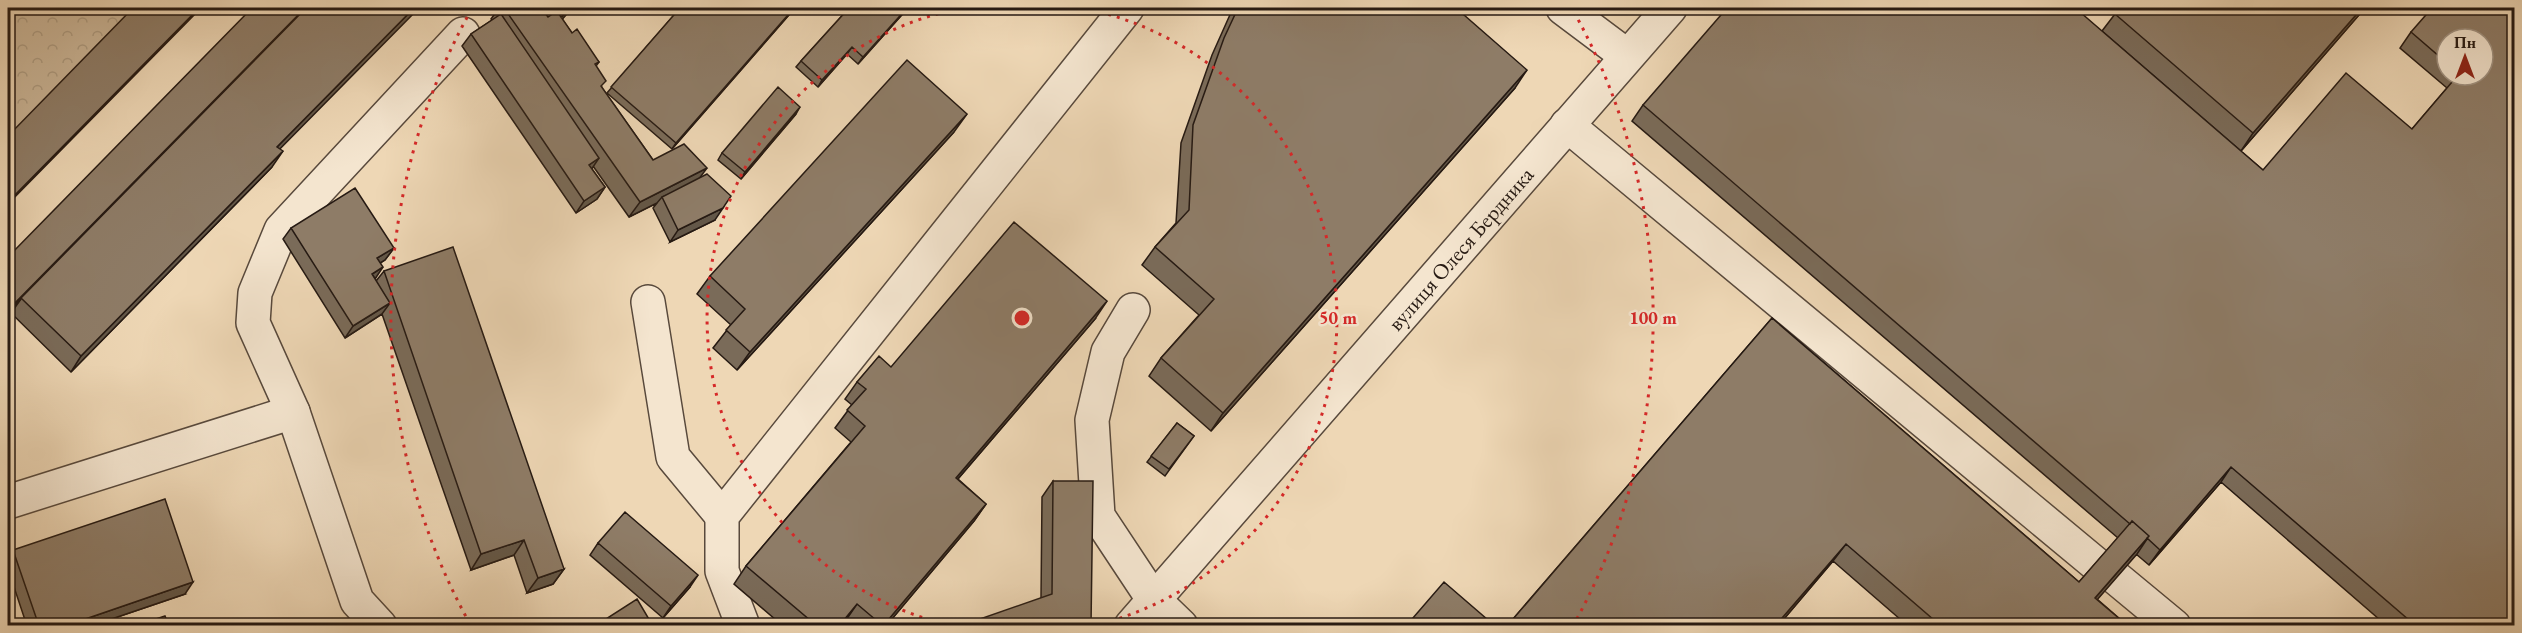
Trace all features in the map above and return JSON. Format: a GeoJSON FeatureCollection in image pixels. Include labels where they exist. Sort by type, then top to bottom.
{"type":"FeatureCollection","features":[{"type":"Feature","properties":{"kind":"street"},"geometry":{"type":"LineString","coordinates":[[743,626],[722,571],[722,516],[1127,8]]}},
{"type":"Feature","properties":{"kind":"street"},"geometry":{"type":"LineString","coordinates":[[1563,8],[1628,56]]}},
{"type":"Feature","properties":{"kind":"street","name":"вулиця Олеся Бердника"},"geometry":{"type":"LineString","coordinates":[[1131,626],[1670,8]]}},
{"type":"Feature","properties":{"kind":"street"},"geometry":{"type":"LineString","coordinates":[[380,626],[357,601],[293,412],[253,323],[255,293],[281,230],[463,34]]}},
{"type":"Feature","properties":{"kind":"street"},"geometry":{"type":"LineString","coordinates":[[1567,125],[2174,626]]}},
{"type":"Feature","properties":{"kind":"street"},"geometry":{"type":"LineString","coordinates":[[648,302],[673,457],[722,516]]}},
{"type":"Feature","properties":{"kind":"street"},"geometry":{"type":"LineString","coordinates":[[1133,310],[1107,352],[1092,420],[1098,516],[1153,599],[1181,626]]}},
{"type":"Feature","properties":{"kind":"street"},"geometry":{"type":"LineString","coordinates":[[8,502],[293,412]]}},
{"type":"Feature","properties":{"kind":"green space"},"geometry":{"type":"Polygon","coordinates":[[[8,8],[135,8],[8,138],[8,8]]]}},
{"type":"Feature","properties":{"kind":"building"},"geometry":{"type":"Polygon","coordinates":[[[133,8],[199,8],[8,202],[8,136],[133,8]]]}},
{"type":"Feature","properties":{"kind":"building"},"geometry":{"type":"Polygon","coordinates":[[[252,8],[305,8],[8,310],[8,257],[252,8]]]}},
{"type":"Feature","properties":{"kind":"building"},"geometry":{"type":"Polygon","coordinates":[[[306,8],[414,8],[277,147],[283,151],[81,356],[21,298],[306,8]]]}},
{"type":"Feature","properties":{"kind":"building"},"geometry":{"type":"Polygon","coordinates":[[[504,8],[541,8],[548,17],[557,11],[572,33],[577,29],[599,62],[595,64],[606,81],[601,86],[653,160],[684,144],[707,168],[640,202],[504,8]]]}},
{"type":"Feature","properties":{"kind":"building"},"geometry":{"type":"Polygon","coordinates":[[[547,8],[570,8],[561,17],[557,11],[554,13],[547,8]]]}},
{"type":"Feature","properties":{"kind":"building"},"geometry":{"type":"Polygon","coordinates":[[[680,8],[794,8],[676,143],[611,87],[680,8]]]}},
{"type":"Feature","properties":{"kind":"building"},"geometry":{"type":"Polygon","coordinates":[[[849,8],[907,8],[863,57],[852,47],[822,80],[801,61],[849,8]]]}},
{"type":"Feature","properties":{"kind":"building"},"geometry":{"type":"Polygon","coordinates":[[[1238,8],[1456,8],[1527,70],[1223,413],[1161,358],[1214,299],[1155,247],[1189,210],[1193,125],[1224,38],[1238,8]]]}},
{"type":"Feature","properties":{"kind":"building"},"geometry":{"type":"Polygon","coordinates":[[[1727,8],[2084,8],[2080,12],[2263,170],[2346,73],[2412,129],[2448,87],[2495,87],[2495,27],[2435,27],[2435,53],[2411,32],[2432,8],[2506,8],[2514,15],[2514,626],[2416,626],[2231,467],[2160,550],[2147,538],[2149,536],[2132,521],[2130,524],[1643,105],[1727,8]]]}},
{"type":"Feature","properties":{"kind":"building"},"geometry":{"type":"Polygon","coordinates":[[[2120,8],[2362,8],[2253,133],[2115,14],[2120,8]]]}},
{"type":"Feature","properties":{"kind":"building"},"geometry":{"type":"Polygon","coordinates":[[[501,14],[599,158],[589,165],[605,187],[584,201],[471,34],[501,14]]]}},
{"type":"Feature","properties":{"kind":"building"},"geometry":{"type":"Polygon","coordinates":[[[907,60],[967,114],[750,352],[726,330],[745,309],[710,276],[907,60]]]}},
{"type":"Feature","properties":{"kind":"building"},"geometry":{"type":"Polygon","coordinates":[[[778,87],[800,107],[745,172],[722,153],[778,87]]]}},
{"type":"Feature","properties":{"kind":"building"},"geometry":{"type":"Polygon","coordinates":[[[707,174],[731,196],[723,208],[678,230],[662,197],[707,174]]]}},
{"type":"Feature","properties":{"kind":"building"},"geometry":{"type":"Polygon","coordinates":[[[355,188],[394,248],[377,258],[383,267],[372,274],[390,303],[353,326],[291,228],[355,188]]]}},
{"type":"Feature","properties":{"kind":"building"},"geometry":{"type":"Polygon","coordinates":[[[1014,222],[1107,301],[956,478],[986,504],[883,626],[857,604],[839,626],[817,626],[746,566],[865,426],[847,410],[866,389],[857,382],[879,356],[891,367],[1014,222]]]}},
{"type":"Feature","properties":{"kind":"building"},"geometry":{"type":"Polygon","coordinates":[[[453,247],[564,569],[538,578],[524,540],[481,554],[384,271],[453,247]]]}},
{"type":"Feature","properties":{"kind":"building"},"geometry":{"type":"Polygon","coordinates":[[[1772,318],[2079,582],[2132,521],[2149,536],[2095,598],[2128,626],[1941,626],[1846,544],[1775,626],[1507,626],[1772,318]]]}},
{"type":"Feature","properties":{"kind":"building"},"geometry":{"type":"Polygon","coordinates":[[[1177,423],[1194,436],[1169,469],[1151,456],[1177,423]]]}},
{"type":"Feature","properties":{"kind":"building"},"geometry":{"type":"Polygon","coordinates":[[[1053,481],[1093,481],[1091,626],[960,626],[1052,594],[1053,481]]]}},
{"type":"Feature","properties":{"kind":"building"},"geometry":{"type":"Polygon","coordinates":[[[165,499],[193,582],[65,626],[39,626],[13,550],[165,499]]]}},
{"type":"Feature","properties":{"kind":"building"},"geometry":{"type":"Polygon","coordinates":[[[625,512],[698,575],[671,606],[598,543],[625,512]]]}},
{"type":"Feature","properties":{"kind":"building"},"geometry":{"type":"Polygon","coordinates":[[[1444,582],[1495,626],[1406,626],[1444,582]]]}},
{"type":"Feature","properties":{"kind":"building"},"geometry":{"type":"Polygon","coordinates":[[[637,599],[653,626],[595,626],[637,599]]]}},
{"type":"Feature","properties":{"kind":"building"},"geometry":{"type":"Polygon","coordinates":[[[165,616],[169,626],[135,626],[165,616]]]}}]}
